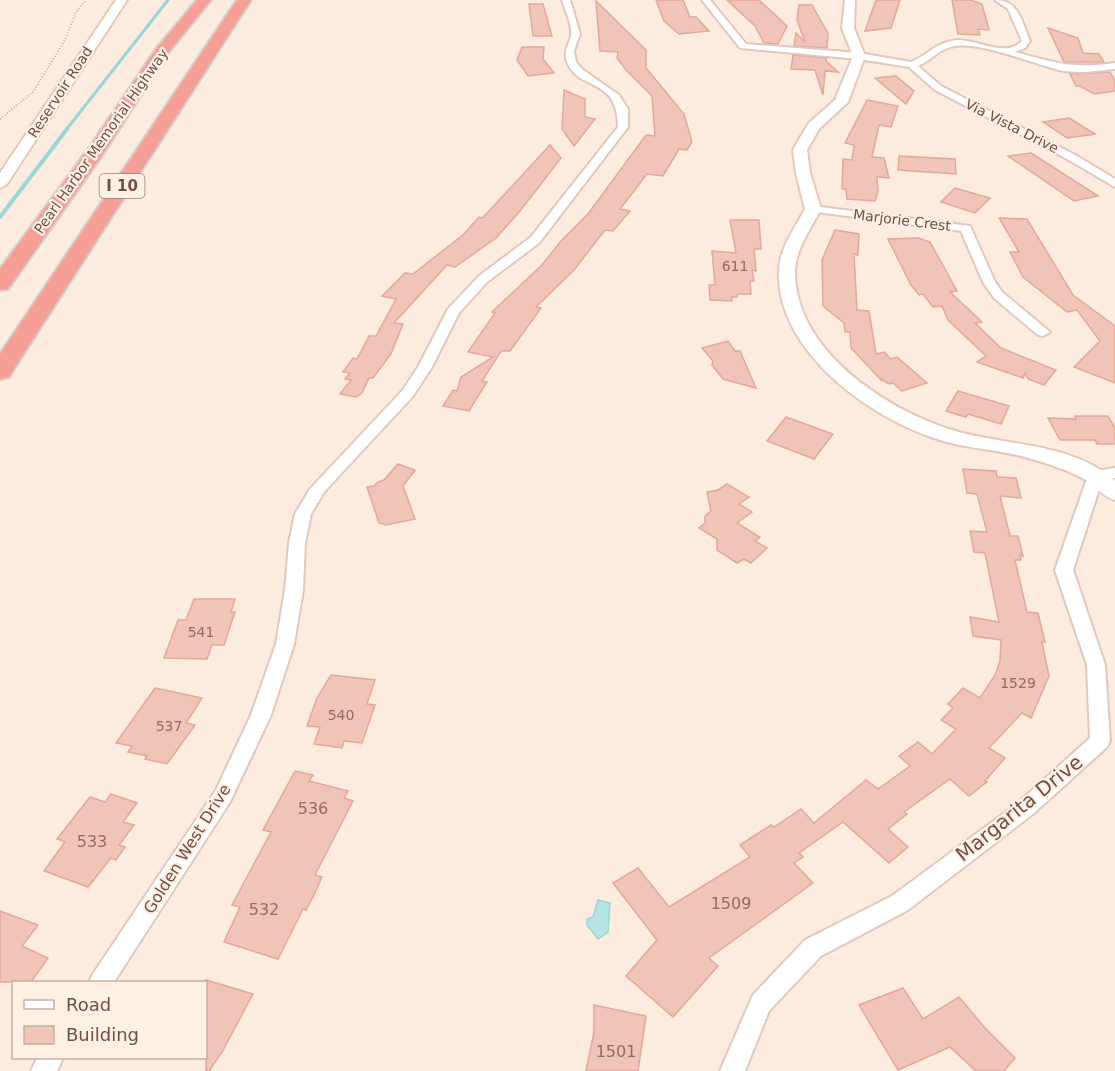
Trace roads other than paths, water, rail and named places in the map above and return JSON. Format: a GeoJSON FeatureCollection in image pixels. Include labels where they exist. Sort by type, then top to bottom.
{"type":"FeatureCollection","features":[{"type":"Feature","properties":{"kind":"highway","name":"Pearl Harbor Memorial Highway"},"geometry":{"type":"LineString","coordinates":[[0,284],[96,151],[161,52],[204,0]]}},
{"type":"Feature","properties":{"kind":"highway","name":"I 10"},"geometry":{"type":"LineString","coordinates":[[0,372],[244,0]]}},
{"type":"Feature","properties":{"kind":"street","name":"Reservoir Road"},"geometry":{"type":"LineString","coordinates":[[0,184],[122,0]]}},
{"type":"Feature","properties":{"kind":"street","name":"Golden West Drive"},"geometry":{"type":"LineString","coordinates":[[101,981],[223,796],[261,715],[285,644],[294,590],[297,543],[303,514],[318,489],[408,393],[425,367],[453,312],[483,279],[534,240],[623,127],[626,114],[620,100],[609,89],[578,72],[569,59],[569,46],[576,34],[566,0]]}},
{"type":"Feature","properties":{"kind":"street"},"geometry":{"type":"LineString","coordinates":[[706,0],[743,46],[859,56],[912,64],[922,61],[940,47],[956,43],[975,44],[1052,66],[1075,69],[1115,66]]}},
{"type":"Feature","properties":{"kind":"street"},"geometry":{"type":"LineString","coordinates":[[849,0],[848,28],[859,56],[841,102],[813,127],[800,150],[803,173],[813,209],[797,240],[787,271],[792,306],[808,340],[846,381],[904,420],[945,435],[1027,451],[1106,475],[1115,492]]}},
{"type":"Feature","properties":{"kind":"street"},"geometry":{"type":"LineString","coordinates":[[999,0],[1012,8],[1026,41],[1023,46],[1009,52]]}},
{"type":"Feature","properties":{"kind":"street","name":"Via Vista Drive"},"geometry":{"type":"LineString","coordinates":[[912,64],[938,88],[1073,158],[1115,184]]}},
{"type":"Feature","properties":{"kind":"street","name":"Marjorie Crest"},"geometry":{"type":"LineString","coordinates":[[813,209],[966,228],[989,282],[998,295],[1043,332]]}},
{"type":"Feature","properties":{"kind":"street","name":"Margarita Drive"},"geometry":{"type":"LineString","coordinates":[[732,1071],[761,1003],[813,948],[900,903],[1026,808],[1100,741],[1096,664],[1064,570],[1106,475]]}},
{"type":"Feature","properties":{"kind":"water"},"geometry":{"type":"Polygon","coordinates":[[[598,900],[610,903],[608,932],[598,939],[587,925],[587,919],[593,917],[598,900]]]}},
{"type":"Feature","properties":{"kind":"waterway"},"geometry":{"type":"LineString","coordinates":[[66,130],[168,0]]}},
{"type":"Feature","properties":{"kind":"waterway"},"geometry":{"type":"LineString","coordinates":[[0,217],[67,129]]}}]}
